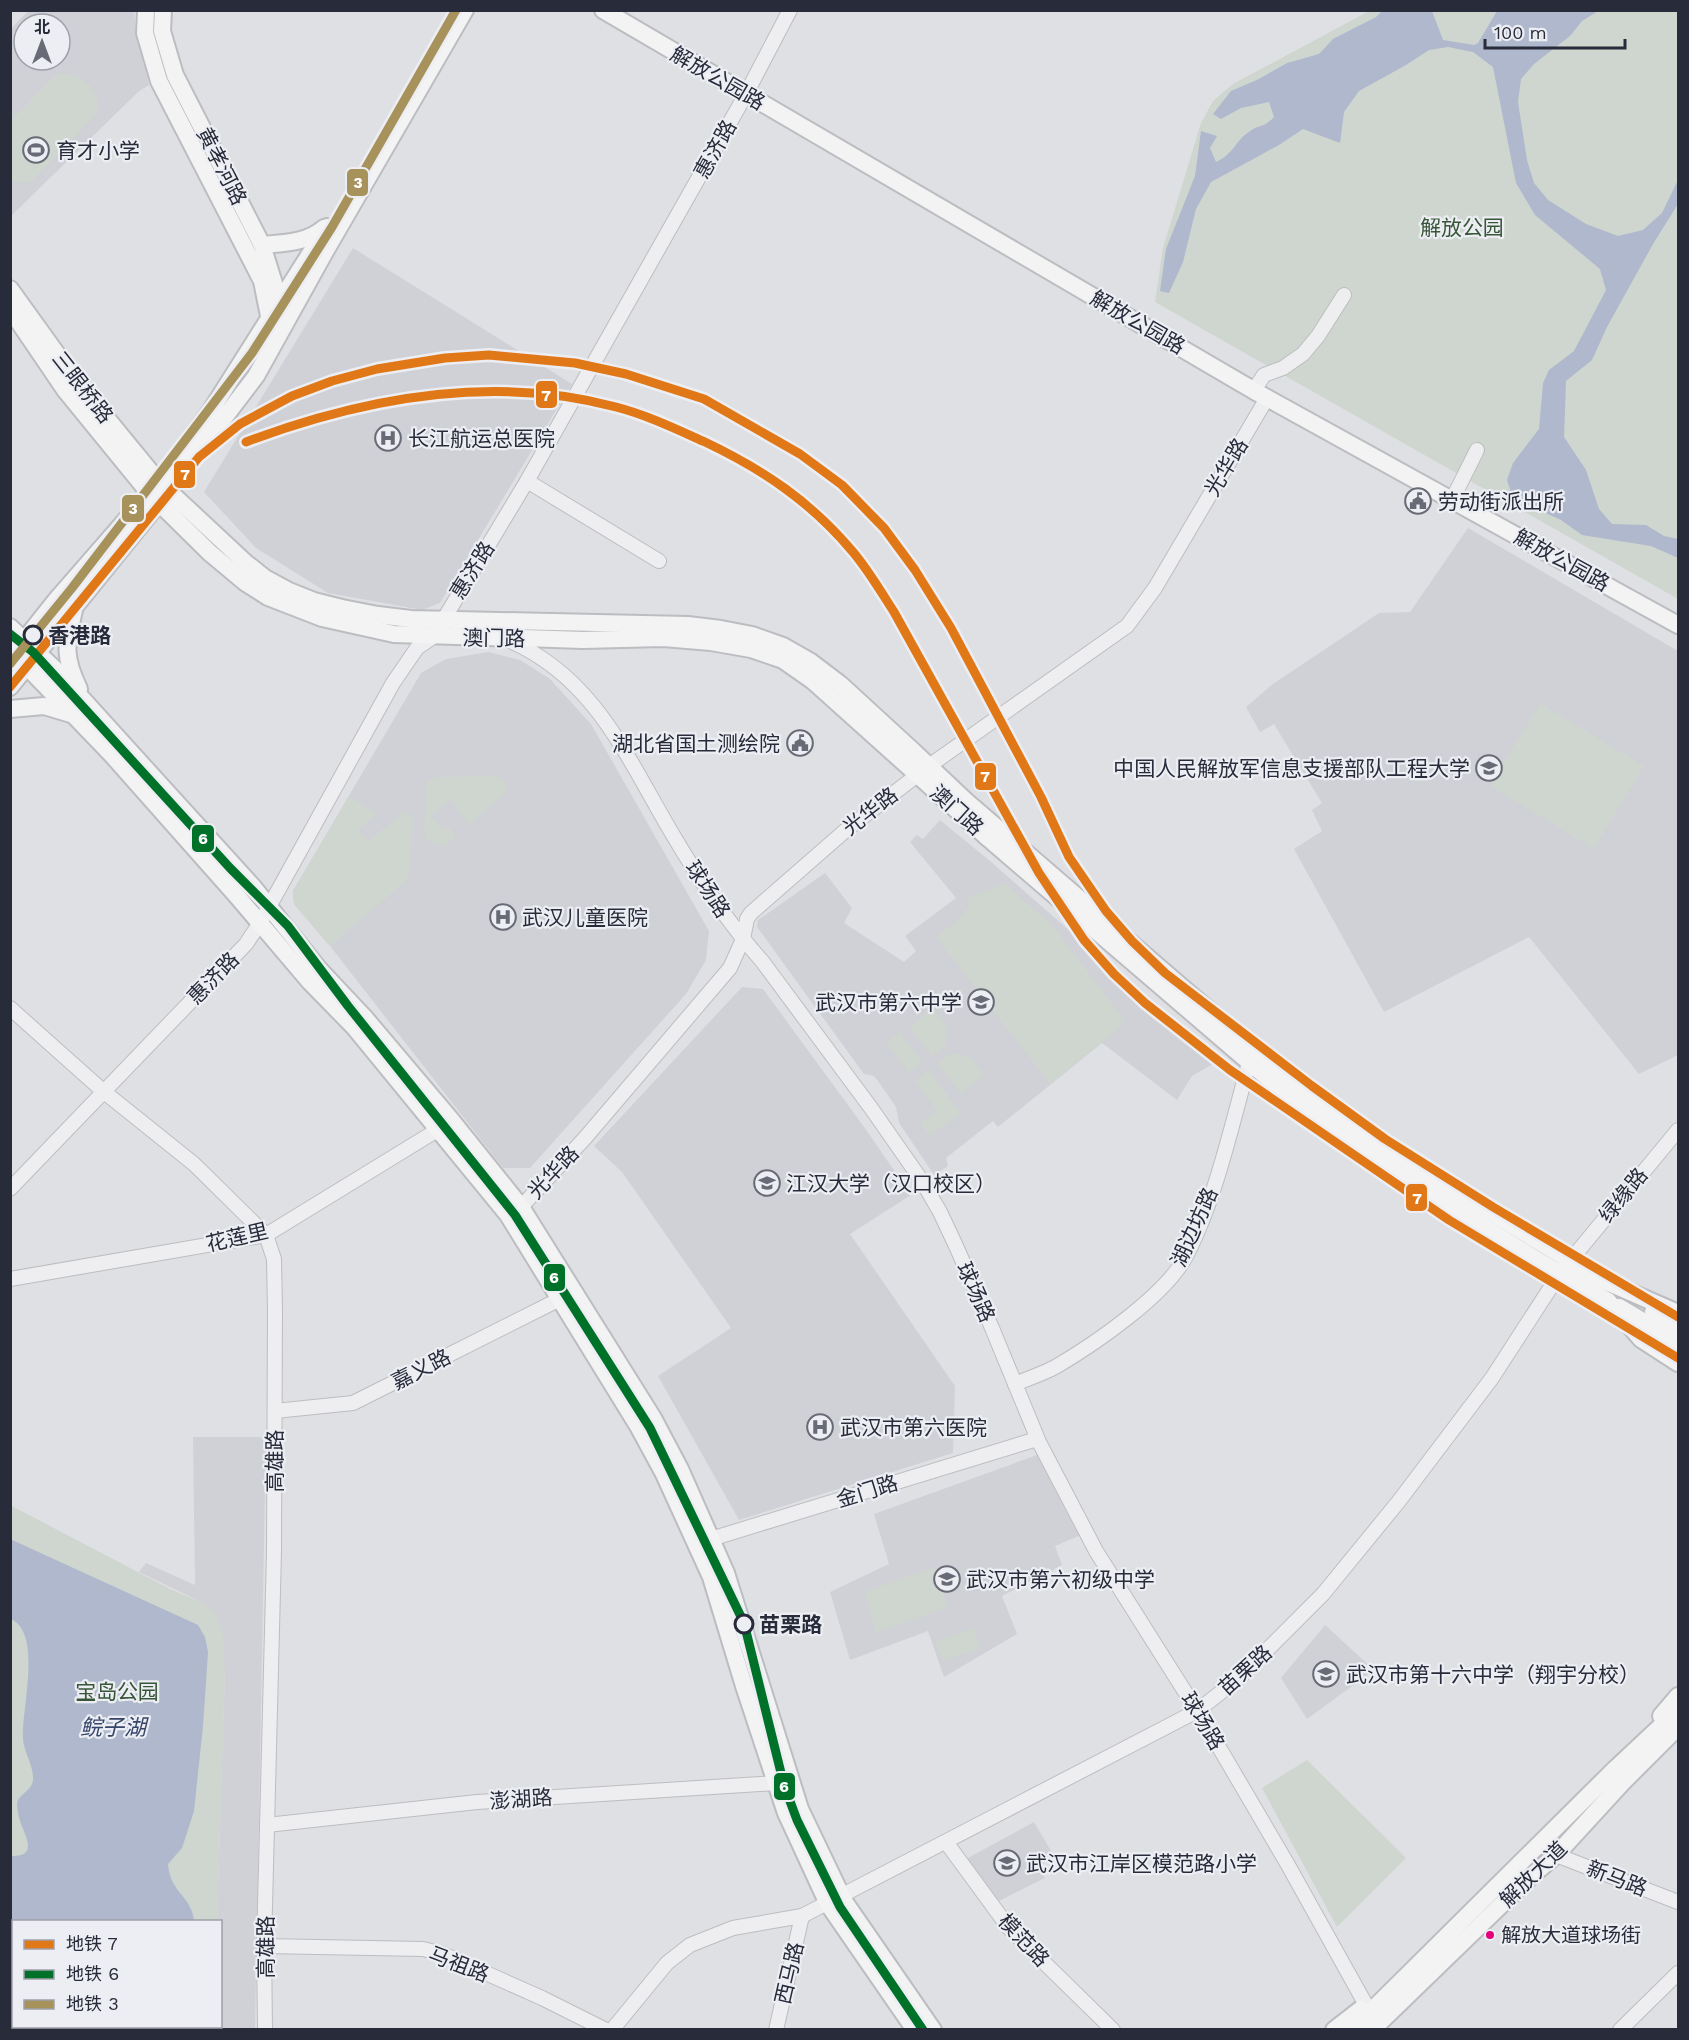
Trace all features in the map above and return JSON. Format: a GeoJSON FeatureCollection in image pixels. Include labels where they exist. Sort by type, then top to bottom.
{"type":"FeatureCollection","features":[{"type":"Feature","properties":{"kind":"main road","name":"黄孝河路"},"geometry":{"type":"LineString","coordinates":[[146,10],[145,33],[159,81],[262,281],[269,316]]}},
{"type":"Feature","properties":{"kind":"main road","name":"黄孝河路"},"geometry":{"type":"LineString","coordinates":[[162,10],[162,31],[175,75],[262,245],[286,322]]}},
{"type":"Feature","properties":{"kind":"main road"},"geometry":{"type":"LineString","coordinates":[[15,650],[57,599],[159,492],[361,173],[451,10]]}},
{"type":"Feature","properties":{"kind":"main road"},"geometry":{"type":"LineString","coordinates":[[10,687],[75,605],[159,492],[256,376],[465,10]]}},
{"type":"Feature","properties":{"kind":"main road","name":"解放公园路"},"geometry":{"type":"LineString","coordinates":[[603,10],[1260,394],[1678,625]]}},
{"type":"Feature","properties":{"kind":"main road"},"geometry":{"type":"LineString","coordinates":[[262,245],[288,243],[316,236],[327,226]]}},
{"type":"Feature","properties":{"kind":"main road","name":"三眼桥路"},"geometry":{"type":"LineString","coordinates":[[10,289],[76,382],[159,492]]}},
{"type":"Feature","properties":{"kind":"main road","name":"三眼桥路"},"geometry":{"type":"LineString","coordinates":[[10,309],[65,390],[159,492]]}},
{"type":"Feature","properties":{"kind":"main road","name":"澳门路"},"geometry":{"type":"LineString","coordinates":[[159,492],[265,578],[314,601],[360,612],[411,619],[688,625],[752,635],[783,646],[811,662],[840,684],[989,839],[1298,1104],[1369,1155],[1564,1267],[1602,1280],[1678,1313]]}},
{"type":"Feature","properties":{"kind":"main road","name":"澳门路"},"geometry":{"type":"LineString","coordinates":[[159,492],[210,553],[246,583],[268,597],[322,618],[394,634],[433,637],[583,640],[663,638],[711,642],[751,649],[783,660],[966,801],[1255,1050],[1326,1108],[1564,1267],[1608,1301],[1641,1338],[1678,1363]]}},
{"type":"Feature","properties":{"kind":"main road"},"geometry":{"type":"LineString","coordinates":[[75,605],[66,646],[68,661],[86,704]]}},
{"type":"Feature","properties":{"kind":"main road"},"geometry":{"type":"LineString","coordinates":[[10,627],[15,650]]}},
{"type":"Feature","properties":{"kind":"main road"},"geometry":{"type":"LineString","coordinates":[[15,650],[33,659],[86,704],[270,908],[318,968],[365,1018],[452,1121],[653,1418],[680,1469],[704,1542],[711,1577],[744,1686],[786,1812],[835,1900],[915,2030]]}},
{"type":"Feature","properties":{"kind":"main road"},"geometry":{"type":"LineString","coordinates":[[33,659],[73,715],[112,754],[310,982],[354,1027],[439,1129],[515,1211],[560,1299],[638,1426],[704,1542],[726,1573],[800,1809],[835,1900],[933,2030]]}},
{"type":"Feature","properties":{"kind":"main road"},"geometry":{"type":"LineString","coordinates":[[10,709],[44,706],[57,708],[73,715]]}},
{"type":"Feature","properties":{"kind":"main road"},"geometry":{"type":"LineString","coordinates":[[1602,1280],[1678,1326]]}},
{"type":"Feature","properties":{"kind":"main road"},"geometry":{"type":"LineString","coordinates":[[1608,1301],[1678,1342]]}},
{"type":"Feature","properties":{"kind":"main road","name":"解放大道"},"geometry":{"type":"LineString","coordinates":[[1352,2030],[1556,1855],[1678,1696]]}},
{"type":"Feature","properties":{"kind":"main road","name":"解放大道"},"geometry":{"type":"LineString","coordinates":[[1372,2030],[1411,1981],[1618,1776],[1678,1710]]}},
{"type":"Feature","properties":{"kind":"main road","name":"解放大道"},"geometry":{"type":"LineString","coordinates":[[1618,1776],[1678,1727]]}},
{"type":"Feature","properties":{"kind":"main road","name":"解放大道"},"geometry":{"type":"LineString","coordinates":[[1618,1776],[1678,1741]]}},
{"type":"Feature","properties":{"kind":"main road","name":"解放大道"},"geometry":{"type":"LineString","coordinates":[[1334,2030],[1366,2005],[1411,1981]]}},
{"type":"Feature","properties":{"kind":"main road","name":"解放大道"},"geometry":{"type":"LineString","coordinates":[[1382,2030],[1411,1981]]}},
{"type":"Feature","properties":{"kind":"street","name":"惠济路"},"geometry":{"type":"LineString","coordinates":[[10,1189],[246,944],[270,908],[393,683],[417,648],[433,637],[441,620],[527,481],[746,94],[790,10]]}},
{"type":"Feature","properties":{"kind":"street","name":"光华路"},"geometry":{"type":"LineString","coordinates":[[515,1211],[585,1138],[730,968],[743,939],[747,919],[751,912],[846,830],[924,770],[1127,626],[1155,588],[1260,394],[1264,375],[1283,368],[1303,354],[1318,336],[1344,295]]}},
{"type":"Feature","properties":{"kind":"street"},"geometry":{"type":"LineString","coordinates":[[1452,500],[1477,450]]}},
{"type":"Feature","properties":{"kind":"street"},"geometry":{"type":"LineString","coordinates":[[527,481],[658,561]]}},
{"type":"Feature","properties":{"kind":"street","name":"球场路"},"geometry":{"type":"LineString","coordinates":[[506,639],[521,645],[558,669],[603,716],[672,833],[743,939],[762,961],[871,1108],[922,1181],[956,1246],[1016,1384],[1037,1439],[1096,1551],[1197,1711],[1288,1865],[1366,2005]]}},
{"type":"Feature","properties":{"kind":"street","name":"高雄路"},"geometry":{"type":"LineString","coordinates":[[10,1008],[103,1091],[194,1164],[266,1235],[274,1259],[274,1551],[264,1946],[265,2030]]}},
{"type":"Feature","properties":{"kind":"street","name":"湖边坊路"},"geometry":{"type":"LineString","coordinates":[[1016,1384],[1056,1367],[1107,1332],[1158,1293],[1184,1259],[1212,1190],[1249,1063]]}},
{"type":"Feature","properties":{"kind":"street","name":"花莲里"},"geometry":{"type":"LineString","coordinates":[[10,1279],[266,1235],[439,1129]]}},
{"type":"Feature","properties":{"kind":"street","name":"绿缘路"},"geometry":{"type":"LineString","coordinates":[[1564,1267],[1672,1143],[1678,1130]]}},
{"type":"Feature","properties":{"kind":"street","name":"苗栗路"},"geometry":{"type":"LineString","coordinates":[[612,2030],[667,1963],[690,1945],[733,1928],[802,1916],[835,1900],[1197,1711],[1239,1678],[1323,1594],[1399,1501],[1492,1378],[1564,1267]]}},
{"type":"Feature","properties":{"kind":"street","name":"嘉义路"},"geometry":{"type":"LineString","coordinates":[[275,1411],[353,1404],[560,1299]]}},
{"type":"Feature","properties":{"kind":"street","name":"金门路"},"geometry":{"type":"LineString","coordinates":[[704,1542],[1037,1439]]}},
{"type":"Feature","properties":{"kind":"street","name":"澎湖路"},"geometry":{"type":"LineString","coordinates":[[267,1825],[477,1802],[776,1783]]}},
{"type":"Feature","properties":{"kind":"street","name":"模范路"},"geometry":{"type":"LineString","coordinates":[[946,1842],[1009,1928],[1113,2030]]}},
{"type":"Feature","properties":{"kind":"street","name":"新马路"},"geometry":{"type":"LineString","coordinates":[[1556,1855],[1678,1902]]}},
{"type":"Feature","properties":{"kind":"street","name":"西马路"},"geometry":{"type":"LineString","coordinates":[[776,2030],[802,1916]]}},
{"type":"Feature","properties":{"kind":"street","name":"马祖路"},"geometry":{"type":"LineString","coordinates":[[264,1946],[423,1949],[443,1954],[523,1989],[606,2030]]}},
{"type":"Feature","properties":{"kind":"street"},"geometry":{"type":"LineString","coordinates":[[1620,2030],[1678,1973]]}},
{"type":"Feature","properties":{"kind":"shaded area"},"geometry":{"type":"Polygon","coordinates":[[[28,11],[134,11],[136,34],[149,85],[138,92],[11,216],[11,29],[12,72],[72,72],[72,12],[28,11]]]}},
{"type":"Feature","properties":{"kind":"shaded area","name":"长江航运总医院"},"geometry":{"type":"Polygon","coordinates":[[[353,248],[572,384],[440,603],[422,610],[328,593],[256,548],[204,492],[353,248]]]}},
{"type":"Feature","properties":{"kind":"shaded area","name":"中国人民解放军信息支援部队工程大学"},"geometry":{"type":"Polygon","coordinates":[[[1468,528],[1678,651],[1678,1055],[1639,1074],[1529,937],[1384,1012],[1294,849],[1322,831],[1312,810],[1322,803],[1274,724],[1260,732],[1246,707],[1273,684],[1379,613],[1410,612],[1468,528]]]}},
{"type":"Feature","properties":{"kind":"shaded area","name":"武汉儿童医院"},"geometry":{"type":"Polygon","coordinates":[[[488,652],[520,660],[550,679],[591,724],[709,931],[706,960],[686,994],[530,1168],[503,1168],[330,946],[294,904],[293,891],[421,673],[446,659],[488,652]]]}},
{"type":"Feature","properties":{"kind":"shaded area","name":"武汉市第六中学"},"geometry":{"type":"Polygon","coordinates":[[[940,820],[1218,1061],[1192,1076],[1177,1100],[1102,1043],[998,1127],[993,1121],[946,1158],[948,1166],[934,1175],[899,1123],[896,1107],[878,1081],[874,1076],[864,1074],[757,927],[758,920],[825,873],[852,908],[844,923],[904,962],[916,951],[905,936],[956,898],[910,842],[917,835],[923,839],[940,820]]]}},
{"type":"Feature","properties":{"kind":"shaded area","name":"江汉大学（汉口校区）"},"geometry":{"type":"Polygon","coordinates":[[[742,987],[763,989],[911,1195],[850,1234],[955,1386],[953,1453],[739,1520],[658,1376],[731,1328],[622,1172],[594,1146],[742,987]]]}},
{"type":"Feature","properties":{"kind":"shaded area"},"geometry":{"type":"Polygon","coordinates":[[[193,1437],[266,1437],[255,2029],[213,2029],[222,2028],[222,1920],[217,1920],[225,1670],[201,1602],[139,1572],[146,1563],[195,1585],[193,1437]]]}},
{"type":"Feature","properties":{"kind":"shaded area","name":"武汉市第六初级中学"},"geometry":{"type":"Polygon","coordinates":[[[1037,1455],[1079,1536],[1055,1546],[1062,1565],[1002,1596],[1017,1634],[944,1677],[928,1631],[850,1660],[830,1592],[889,1564],[874,1514],[1037,1455]]]}},
{"type":"Feature","properties":{"kind":"shaded area","name":"武汉市第十六中学（翔宇分校）"},"geometry":{"type":"Polygon","coordinates":[[[1325,1625],[1374,1670],[1307,1719],[1281,1678],[1325,1625]]]}},
{"type":"Feature","properties":{"kind":"shaded area","name":"武汉市江岸区模范路小学"},"geometry":{"type":"Polygon","coordinates":[[[1034,1822],[1054,1856],[1039,1867],[1045,1878],[997,1902],[966,1859],[1034,1822]]]}},
{"type":"Feature","properties":{"kind":"green space","name":"解放公园"},"geometry":{"type":"Polygon","coordinates":[[[1369,11],[1678,11],[1678,599],[1155,302],[1163,248],[1201,123],[1213,101],[1233,84],[1369,11]]]}},
{"type":"Feature","properties":{"kind":"green space","name":"育才小学"},"geometry":{"type":"Polygon","coordinates":[[[67,73],[81,79],[92,88],[97,100],[96,115],[30,183],[11,180],[11,121],[56,74],[67,73]]]}},
{"type":"Feature","properties":{"kind":"green space"},"geometry":{"type":"Polygon","coordinates":[[[1540,703],[1644,766],[1594,849],[1490,786],[1540,703]]]}},
{"type":"Feature","properties":{"kind":"green space"},"geometry":{"type":"Polygon","coordinates":[[[496,776],[506,781],[507,792],[469,825],[450,800],[431,816],[444,830],[449,828],[456,837],[443,847],[427,840],[424,834],[426,787],[429,780],[437,777],[496,776]]]}},
{"type":"Feature","properties":{"kind":"green space"},"geometry":{"type":"Polygon","coordinates":[[[349,796],[377,814],[358,830],[368,841],[404,812],[411,815],[413,819],[410,871],[407,880],[330,946],[294,904],[293,891],[349,796]]]}},
{"type":"Feature","properties":{"kind":"green space"},"geometry":{"type":"Polygon","coordinates":[[[1004,883],[1053,926],[1125,1021],[1116,1031],[1050,1084],[936,937],[956,922],[969,906],[967,898],[1004,883]]]}},
{"type":"Feature","properties":{"kind":"green space"},"geometry":{"type":"Polygon","coordinates":[[[933,1008],[947,1027],[946,1046],[932,1056],[909,1027],[933,1008]]]}},
{"type":"Feature","properties":{"kind":"green space"},"geometry":{"type":"Polygon","coordinates":[[[900,1032],[923,1062],[909,1073],[886,1042],[900,1032]]]}},
{"type":"Feature","properties":{"kind":"green space"},"geometry":{"type":"Polygon","coordinates":[[[951,1053],[970,1056],[985,1075],[961,1094],[938,1064],[951,1053]]]}},
{"type":"Feature","properties":{"kind":"green space"},"geometry":{"type":"Polygon","coordinates":[[[929,1070],[961,1113],[930,1136],[920,1123],[937,1111],[915,1081],[929,1070]]]}},
{"type":"Feature","properties":{"kind":"green space","name":"鲩子湖"},"geometry":{"type":"Polygon","coordinates":[[[10,1505],[172,1590],[201,1602],[216,1614],[223,1633],[225,1670],[217,1920],[12,1920],[12,2028],[213,2029],[11,2029],[10,1505]]]}},
{"type":"Feature","properties":{"kind":"green space"},"geometry":{"type":"Polygon","coordinates":[[[935,1567],[948,1607],[876,1633],[864,1592],[935,1567]]]}},
{"type":"Feature","properties":{"kind":"green space"},"geometry":{"type":"Polygon","coordinates":[[[974,1628],[980,1649],[942,1661],[935,1641],[974,1628]]]}},
{"type":"Feature","properties":{"kind":"green space"},"geometry":{"type":"Polygon","coordinates":[[[1307,1760],[1406,1858],[1337,1927],[1262,1788],[1307,1760]]]}},
{"type":"Feature","properties":{"kind":"water"},"geometry":{"type":"Polygon","coordinates":[[[1383,10],[1432,11],[1443,40],[1474,45],[1478,43],[1497,11],[1598,11],[1582,21],[1570,36],[1534,64],[1521,79],[1518,102],[1527,160],[1534,183],[1548,200],[1586,224],[1618,236],[1643,230],[1662,213],[1678,180],[1678,204],[1607,327],[1592,360],[1566,381],[1564,437],[1586,470],[1599,509],[1612,524],[1646,525],[1664,536],[1678,539],[1678,558],[1651,546],[1582,535],[1561,520],[1532,507],[1511,492],[1507,480],[1513,463],[1539,429],[1543,383],[1549,370],[1574,351],[1606,290],[1600,269],[1535,215],[1516,183],[1493,67],[1473,52],[1448,47],[1429,50],[1359,91],[1344,112],[1340,143],[1303,129],[1279,145],[1211,182],[1196,209],[1183,262],[1169,293],[1160,291],[1166,249],[1195,176],[1201,131],[1217,136],[1210,148],[1216,162],[1227,155],[1244,136],[1274,117],[1269,102],[1241,108],[1221,119],[1213,114],[1231,91],[1287,63],[1319,54],[1333,39],[1376,17],[1383,10]]]}},
{"type":"Feature","properties":{"kind":"water","name":"鲩子湖"},"geometry":{"type":"Polygon","coordinates":[[[10,1539],[198,1625],[205,1637],[208,1652],[194,1811],[182,1848],[168,1864],[173,1882],[189,1906],[194,1920],[12,1920],[12,2028],[201,2029],[11,2029],[11,1856],[25,1853],[27,1849],[27,1839],[19,1819],[17,1802],[31,1786],[33,1780],[23,1739],[28,1674],[26,1640],[21,1627],[11,1619],[10,1539]]]}},
{"type":"Feature","properties":{"kind":"metro line","name":"3"},"geometry":{"type":"LineString","coordinates":[[10,664],[72,588],[252,353],[332,227],[456,10]]}},
{"type":"Feature","properties":{"kind":"metro line","name":"7"},"geometry":{"type":"LineString","coordinates":[[10,687],[199,457],[240,424],[292,396],[332,381],[377,369],[445,358],[489,355],[575,363],[626,374],[704,399],[800,454],[842,485],[884,528],[915,570],[951,628],[1041,797],[1069,857],[1106,911],[1132,941],[1165,973],[1385,1139],[1493,1207],[1678,1317]]}},
{"type":"Feature","properties":{"kind":"metro line","name":"7"},"geometry":{"type":"LineString","coordinates":[[246,442],[336,413],[382,403],[476,392],[523,392],[570,397],[639,414],[705,442],[767,476],[803,503],[837,534],[870,574],[894,612],[1039,873],[1084,940],[1114,974],[1145,1003],[1230,1070],[1449,1220],[1678,1358]]}},
{"type":"Feature","properties":{"kind":"metro line","name":"6"},"geometry":{"type":"LineString","coordinates":[[10,634],[33,652],[230,868],[288,926],[348,1006],[515,1215],[650,1428],[744,1623],[784,1785],[797,1820],[840,1907],[923,2030]]}},
{"type":"Feature","properties":{"kind":"place","name":"育才小学"},"geometry":{"type":"Point","coordinates":[36,150]}},
{"type":"Feature","properties":{"kind":"place","name":"长江航运总医院"},"geometry":{"type":"Point","coordinates":[388,438]}},
{"type":"Feature","properties":{"kind":"place","name":"劳动街派出所"},"geometry":{"type":"Point","coordinates":[1418,501]}},
{"type":"Feature","properties":{"kind":"place","name":"香港路"},"geometry":{"type":"Point","coordinates":[33,635]}},
{"type":"Feature","properties":{"kind":"place","name":"湖北省国土测绘院"},"geometry":{"type":"Point","coordinates":[800,743]}},
{"type":"Feature","properties":{"kind":"place","name":"中国人民解放军信息支援部队工程大学"},"geometry":{"type":"Point","coordinates":[1489,768]}},
{"type":"Feature","properties":{"kind":"place","name":"武汉儿童医院"},"geometry":{"type":"Point","coordinates":[503,917]}},
{"type":"Feature","properties":{"kind":"place","name":"武汉市第六中学"},"geometry":{"type":"Point","coordinates":[981,1002]}},
{"type":"Feature","properties":{"kind":"place","name":"江汉大学（汉口校区）"},"geometry":{"type":"Point","coordinates":[767,1183]}},
{"type":"Feature","properties":{"kind":"place","name":"武汉市第六医院"},"geometry":{"type":"Point","coordinates":[820,1427]}},
{"type":"Feature","properties":{"kind":"place","name":"武汉市第六初级中学"},"geometry":{"type":"Point","coordinates":[947,1579]}},
{"type":"Feature","properties":{"kind":"place","name":"苗栗路"},"geometry":{"type":"Point","coordinates":[744,1624]}},
{"type":"Feature","properties":{"kind":"place","name":"武汉市第十六中学（翔宇分校）"},"geometry":{"type":"Point","coordinates":[1326,1674]}},
{"type":"Feature","properties":{"kind":"place","name":"武汉市江岸区模范路小学"},"geometry":{"type":"Point","coordinates":[1007,1863]}},
{"type":"Feature","properties":{"kind":"place","name":"解放大道球场街"},"geometry":{"type":"Point","coordinates":[1490,1935]}},
{"type":"Feature","properties":{"kind":"park label","name":"宝岛公园"},"geometry":{"type":"Point","coordinates":[117,1691]}}]}
